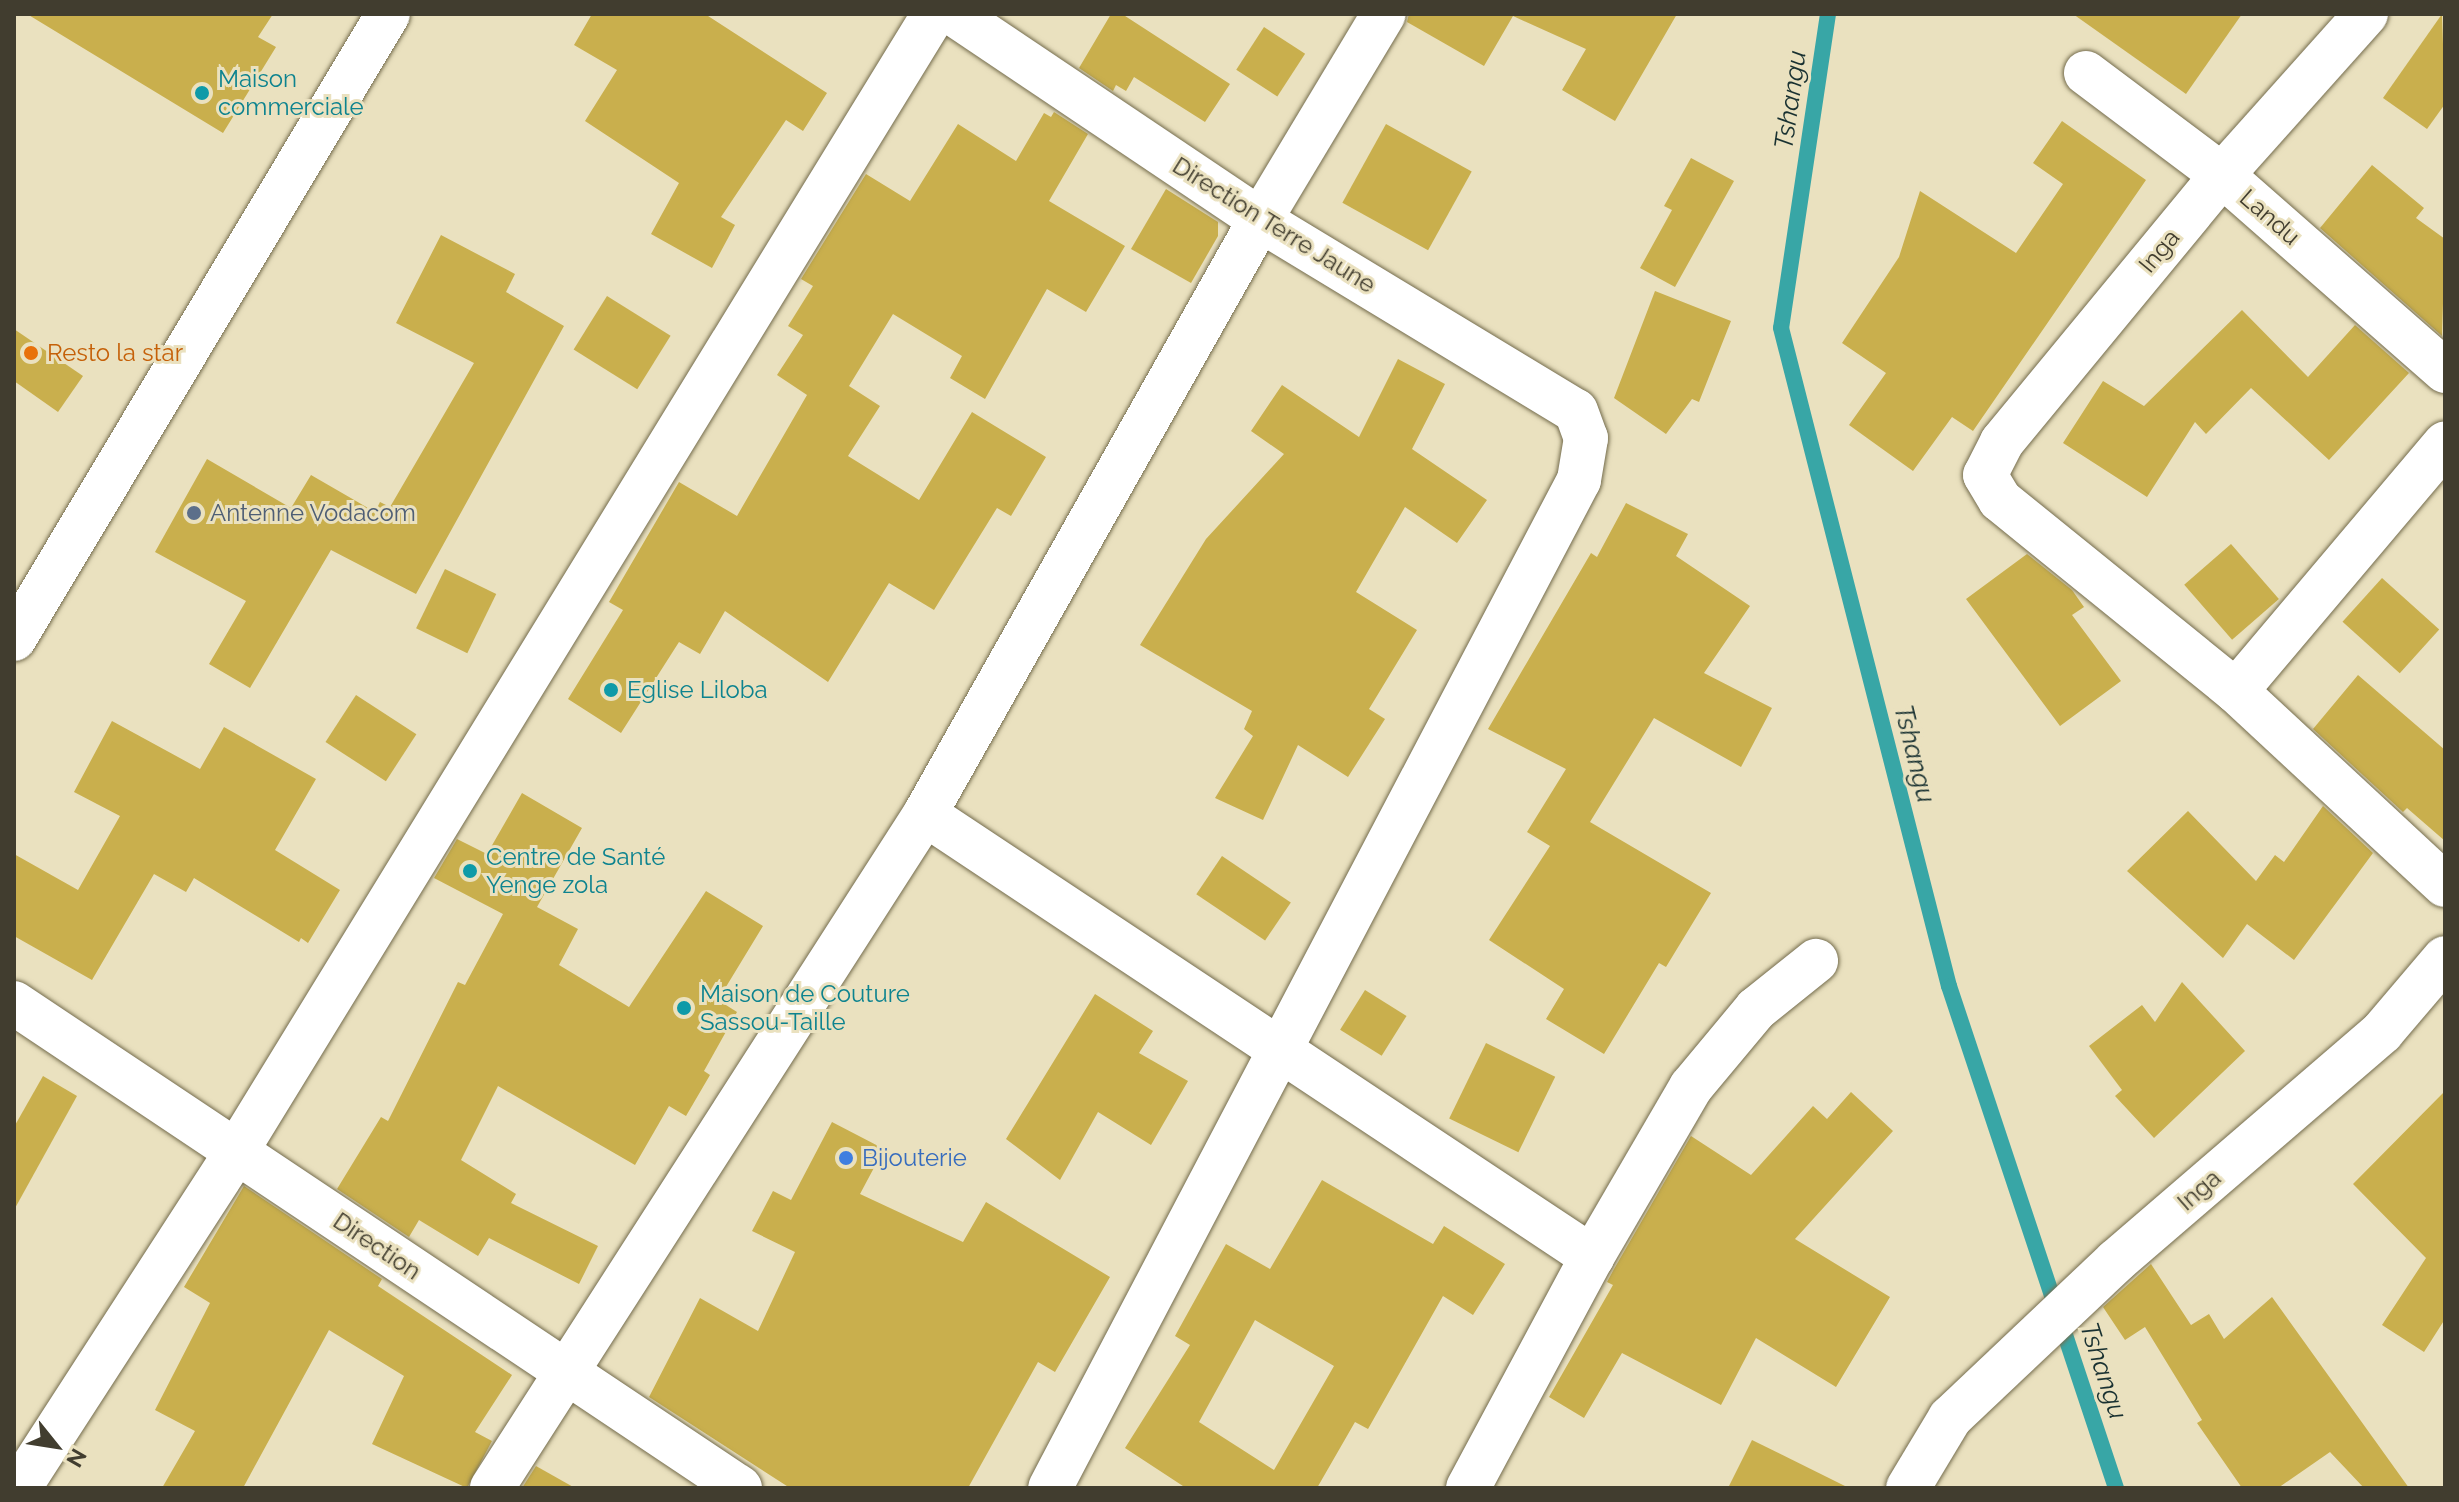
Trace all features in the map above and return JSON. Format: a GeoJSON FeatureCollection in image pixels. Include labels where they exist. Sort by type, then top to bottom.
{"type":"FeatureCollection","features":[{"type":"Feature","properties":{"kind":"street"},"geometry":{"type":"LineString","coordinates":[[14,639],[388,14]]}},
{"type":"Feature","properties":{"kind":"street"},"geometry":{"type":"LineString","coordinates":[[19,1488],[236,1152],[934,14]]}},
{"type":"Feature","properties":{"kind":"street","name":"Direction Terre Jaune"},"geometry":{"type":"LineString","coordinates":[[954,14],[1260,220],[1576,411],[1586,438],[1579,480],[1278,1047]]}},
{"type":"Feature","properties":{"kind":"street"},"geometry":{"type":"LineString","coordinates":[[492,1488],[564,1371],[925,814],[1260,220],[1384,14]]}},
{"type":"Feature","properties":{"kind":"street","name":"Inga"},"geometry":{"type":"LineString","coordinates":[[2236,691],[2000,500],[1985,475],[2002,442],[2222,175],[2366,14]]}},
{"type":"Feature","properties":{"kind":"street","name":"Landu"},"geometry":{"type":"LineString","coordinates":[[2086,73],[2222,175],[2445,371]]}},
{"type":"Feature","properties":{"kind":"street"},"geometry":{"type":"LineString","coordinates":[[2445,444],[2236,691],[2445,885]]}},
{"type":"Feature","properties":{"kind":"street"},"geometry":{"type":"LineString","coordinates":[[925,814],[1592,1257]]}},
{"type":"Feature","properties":{"kind":"street","name":"Inga"},"geometry":{"type":"LineString","coordinates":[[1908,1488],[1950,1418],[2116,1261],[2382,1032],[2445,958]]}},
{"type":"Feature","properties":{"kind":"street"},"geometry":{"type":"LineString","coordinates":[[1468,1488],[1592,1257],[1691,1087],[1756,1009],[1816,961]]}},
{"type":"Feature","properties":{"kind":"street","name":"Direction"},"geometry":{"type":"LineString","coordinates":[[14,1003],[740,1488]]}},
{"type":"Feature","properties":{"kind":"street"},"geometry":{"type":"LineString","coordinates":[[1050,1488],[1278,1047]]}},
{"type":"Feature","properties":{"kind":"building","name":"Maison commerciale"},"geometry":{"type":"Polygon","coordinates":[[[27,14],[273,14],[258,37],[276,47],[223,133],[27,14]]]}},
{"type":"Feature","properties":{"kind":"building"},"geometry":{"type":"Polygon","coordinates":[[[592,14],[705,14],[827,93],[803,131],[786,120],[721,217],[735,225],[712,268],[651,234],[679,183],[585,121],[617,70],[574,45],[592,14]]]}},
{"type":"Feature","properties":{"kind":"building"},"geometry":{"type":"Polygon","coordinates":[[[1111,14],[1122,14],[1230,84],[1205,122],[1134,77],[1126,91],[1116,85],[1113,91],[1079,68],[1111,14]]]}},
{"type":"Feature","properties":{"kind":"building"},"geometry":{"type":"Polygon","coordinates":[[[1409,14],[1677,14],[1615,121],[1562,90],[1586,49],[1513,16],[1484,66],[1407,22],[1409,14]]]}},
{"type":"Feature","properties":{"kind":"building"},"geometry":{"type":"Polygon","coordinates":[[[2073,14],[2242,14],[2186,94],[2073,14]]]}},
{"type":"Feature","properties":{"kind":"building"},"geometry":{"type":"Polygon","coordinates":[[[2442,14],[2445,104],[2427,129],[2383,98],[2442,14]]]}},
{"type":"Feature","properties":{"kind":"building"},"geometry":{"type":"Polygon","coordinates":[[[1264,27],[1305,54],[1277,96],[1236,70],[1264,27]]]}},
{"type":"Feature","properties":{"kind":"building"},"geometry":{"type":"Polygon","coordinates":[[[1054,112],[1088,134],[1049,201],[1125,246],[1086,312],[1047,289],[985,399],[950,378],[962,356],[893,314],[849,386],[880,406],[848,456],[919,500],[972,412],[1046,457],[1011,516],[997,508],[934,610],[889,583],[828,682],[725,611],[700,654],[679,642],[621,733],[568,699],[623,610],[609,602],[679,482],[737,516],[807,395],[777,375],[803,335],[788,326],[813,286],[801,279],[866,174],[910,201],[958,124],[1016,161],[1044,113],[1051,117],[1054,112]]]}},
{"type":"Feature","properties":{"kind":"building"},"geometry":{"type":"Polygon","coordinates":[[[2062,121],[2146,180],[1973,431],[1952,417],[1913,471],[1849,425],[1886,373],[1842,343],[1899,257],[1920,191],[2016,253],[2063,184],[2033,163],[2062,121]]]}},
{"type":"Feature","properties":{"kind":"building"},"geometry":{"type":"Polygon","coordinates":[[[1386,124],[1472,172],[1428,250],[1342,203],[1386,124]]]}},
{"type":"Feature","properties":{"kind":"building"},"geometry":{"type":"Polygon","coordinates":[[[1691,158],[1734,181],[1675,287],[1640,268],[1672,210],[1664,206],[1691,158]]]}},
{"type":"Feature","properties":{"kind":"building"},"geometry":{"type":"Polygon","coordinates":[[[2372,165],[2424,208],[2416,218],[2445,239],[2442,336],[2320,228],[2372,165]]]}},
{"type":"Feature","properties":{"kind":"building"},"geometry":{"type":"Polygon","coordinates":[[[1166,189],[1218,222],[1218,236],[1191,283],[1131,249],[1166,189]]]}},
{"type":"Feature","properties":{"kind":"building"},"geometry":{"type":"Polygon","coordinates":[[[441,235],[515,274],[506,292],[564,326],[416,594],[331,550],[250,688],[209,664],[246,601],[155,552],[207,459],[291,508],[311,475],[375,512],[380,502],[390,507],[474,363],[396,323],[441,235]]]}},
{"type":"Feature","properties":{"kind":"building"},"geometry":{"type":"Polygon","coordinates":[[[1655,291],[1731,321],[1699,402],[1692,399],[1666,434],[1614,398],[1655,291]]]}},
{"type":"Feature","properties":{"kind":"building"},"geometry":{"type":"Polygon","coordinates":[[[607,296],[671,336],[637,389],[574,349],[607,296]]]}},
{"type":"Feature","properties":{"kind":"building"},"geometry":{"type":"Polygon","coordinates":[[[2242,310],[2308,377],[2355,325],[2409,373],[2329,460],[2251,388],[2206,434],[2195,422],[2147,497],[2063,443],[2103,381],[2144,406],[2242,310]]]}},
{"type":"Feature","properties":{"kind":"building","name":"Resto la star"},"geometry":{"type":"Polygon","coordinates":[[[14,329],[83,376],[58,412],[14,381],[14,329]]]}},
{"type":"Feature","properties":{"kind":"building"},"geometry":{"type":"Polygon","coordinates":[[[1398,359],[1445,384],[1412,449],[1487,500],[1457,543],[1405,507],[1356,592],[1417,630],[1369,709],[1385,719],[1348,777],[1298,745],[1263,820],[1215,798],[1253,736],[1244,729],[1252,711],[1140,645],[1206,539],[1284,454],[1251,431],[1282,385],[1359,437],[1398,359]]]}},
{"type":"Feature","properties":{"kind":"building"},"geometry":{"type":"Polygon","coordinates":[[[1626,503],[1688,534],[1676,556],[1750,606],[1704,673],[1772,708],[1741,767],[1654,718],[1590,822],[1711,893],[1666,967],[1659,963],[1604,1054],[1546,1019],[1564,989],[1489,940],[1550,846],[1527,832],[1566,769],[1488,729],[1591,553],[1597,557],[1626,503]]]}},
{"type":"Feature","properties":{"kind":"building"},"geometry":{"type":"Polygon","coordinates":[[[2231,544],[2279,599],[2232,640],[2184,585],[2231,544]]]}},
{"type":"Feature","properties":{"kind":"building"},"geometry":{"type":"Polygon","coordinates":[[[2027,554],[2072,590],[2084,607],[2072,615],[2121,681],[2060,726],[1966,599],[2027,554]]]}},
{"type":"Feature","properties":{"kind":"building"},"geometry":{"type":"Polygon","coordinates":[[[445,569],[496,594],[467,653],[416,628],[445,569]]]}},
{"type":"Feature","properties":{"kind":"building"},"geometry":{"type":"Polygon","coordinates":[[[2382,578],[2439,630],[2400,673],[2343,622],[2382,578]]]}},
{"type":"Feature","properties":{"kind":"building"},"geometry":{"type":"Polygon","coordinates":[[[2358,675],[2445,750],[2445,841],[2407,808],[2403,812],[2313,729],[2358,675]]]}},
{"type":"Feature","properties":{"kind":"building"},"geometry":{"type":"Polygon","coordinates":[[[356,695],[416,734],[386,781],[326,742],[356,695]]]}},
{"type":"Feature","properties":{"kind":"building"},"geometry":{"type":"Polygon","coordinates":[[[112,721],[200,769],[224,727],[316,779],[275,850],[340,890],[308,943],[301,938],[299,942],[194,878],[186,892],[154,874],[92,980],[14,936],[14,854],[78,890],[120,816],[74,792],[112,721]]]}},
{"type":"Feature","properties":{"kind":"building"},"geometry":{"type":"Polygon","coordinates":[[[522,793],[582,828],[537,907],[578,929],[559,965],[629,1007],[706,891],[763,926],[718,1000],[737,1012],[704,1071],[710,1075],[686,1116],[669,1106],[635,1165],[498,1086],[461,1160],[516,1194],[511,1203],[598,1246],[579,1284],[489,1238],[478,1256],[419,1220],[409,1237],[337,1189],[381,1117],[388,1121],[458,982],[465,985],[503,914],[434,878],[457,839],[487,854],[522,793]]]}},
{"type":"Feature","properties":{"kind":"building"},"geometry":{"type":"Polygon","coordinates":[[[2323,806],[2373,853],[2294,960],[2247,924],[2223,958],[2127,871],[2188,811],[2256,881],[2275,855],[2284,862],[2323,806]]]}},
{"type":"Feature","properties":{"kind":"building"},"geometry":{"type":"Polygon","coordinates":[[[1222,856],[1291,902],[1265,941],[1196,894],[1222,856]]]}},
{"type":"Feature","properties":{"kind":"building"},"geometry":{"type":"Polygon","coordinates":[[[2182,982],[2245,1051],[2154,1138],[2115,1096],[2122,1090],[2089,1046],[2142,1005],[2155,1022],[2182,982]]]}},
{"type":"Feature","properties":{"kind":"building"},"geometry":{"type":"Polygon","coordinates":[[[1365,990],[1407,1016],[1382,1056],[1340,1030],[1365,990]]]}},
{"type":"Feature","properties":{"kind":"building"},"geometry":{"type":"Polygon","coordinates":[[[1095,994],[1153,1031],[1139,1053],[1188,1081],[1151,1145],[1098,1112],[1060,1180],[1006,1139],[1095,994]]]}},
{"type":"Feature","properties":{"kind":"building"},"geometry":{"type":"Polygon","coordinates":[[[1486,1043],[1555,1077],[1518,1152],[1449,1118],[1486,1043]]]}},
{"type":"Feature","properties":{"kind":"building"},"geometry":{"type":"Polygon","coordinates":[[[43,1076],[77,1096],[14,1210],[14,1127],[43,1076]]]}},
{"type":"Feature","properties":{"kind":"building"},"geometry":{"type":"Polygon","coordinates":[[[2445,1091],[2445,1319],[2424,1352],[2382,1325],[2426,1258],[2353,1184],[2445,1091]]]}},
{"type":"Feature","properties":{"kind":"building"},"geometry":{"type":"Polygon","coordinates":[[[1851,1092],[1893,1131],[1795,1239],[1890,1297],[1836,1387],[1756,1338],[1721,1405],[1622,1353],[1584,1418],[1549,1397],[1613,1285],[1607,1282],[1614,1269],[1691,1136],[1751,1175],[1813,1106],[1827,1119],[1851,1092]]]}},
{"type":"Feature","properties":{"kind":"building"},"geometry":{"type":"Polygon","coordinates":[[[832,1122],[884,1149],[860,1194],[963,1242],[986,1202],[1110,1277],[1055,1372],[1038,1362],[968,1488],[790,1488],[649,1397],[700,1298],[758,1331],[795,1252],[752,1231],[773,1191],[791,1200],[832,1122]]]}},
{"type":"Feature","properties":{"kind":"building"},"geometry":{"type":"Polygon","coordinates":[[[1322,1180],[1433,1244],[1444,1226],[1505,1264],[1473,1315],[1443,1296],[1368,1429],[1355,1422],[1317,1488],[1186,1488],[1125,1448],[1190,1345],[1175,1336],[1226,1244],[1270,1269],[1322,1180]],[[1255,1320],[1199,1422],[1274,1470],[1334,1366],[1255,1320]]]}},
{"type":"Feature","properties":{"kind":"building"},"geometry":{"type":"Polygon","coordinates":[[[244,1186],[382,1279],[378,1286],[512,1375],[475,1432],[492,1441],[467,1488],[372,1444],[404,1376],[329,1330],[243,1488],[162,1488],[195,1431],[155,1410],[210,1303],[184,1287],[244,1186]]]}},
{"type":"Feature","properties":{"kind":"building"},"geometry":{"type":"Polygon","coordinates":[[[2151,1264],[2191,1325],[2209,1314],[2224,1339],[2272,1297],[2409,1488],[2364,1488],[2330,1452],[2278,1488],[2242,1488],[2197,1423],[2202,1420],[2145,1327],[2125,1340],[2103,1307],[2151,1264]]]}},
{"type":"Feature","properties":{"kind":"building"},"geometry":{"type":"Polygon","coordinates":[[[1752,1440],[1849,1488],[1728,1488],[1752,1440]]]}},
{"type":"Feature","properties":{"kind":"building"},"geometry":{"type":"Polygon","coordinates":[[[536,1466],[575,1488],[522,1488],[536,1466]]]}},
{"type":"Feature","properties":{"kind":"waterway","name":"Tshangu"},"geometry":{"type":"LineString","coordinates":[[1828,14],[1781,328],[1949,986],[2116,1488]]}},
{"type":"Feature","properties":{"kind":"place","name":"Maison commerciale"},"geometry":{"type":"Point","coordinates":[202,93]}},
{"type":"Feature","properties":{"kind":"place","name":"Resto la star"},"geometry":{"type":"Point","coordinates":[31,353]}},
{"type":"Feature","properties":{"kind":"place","name":"Antenne Vodacom"},"geometry":{"type":"Point","coordinates":[194,513]}},
{"type":"Feature","properties":{"kind":"place","name":"Eglise Liloba"},"geometry":{"type":"Point","coordinates":[611,690]}},
{"type":"Feature","properties":{"kind":"place","name":"Centre de Santé Yenge zola"},"geometry":{"type":"Point","coordinates":[470,871]}},
{"type":"Feature","properties":{"kind":"place","name":"Maison de Couture Sassou-Taille"},"geometry":{"type":"Point","coordinates":[684,1008]}},
{"type":"Feature","properties":{"kind":"place","name":"Bijouterie"},"geometry":{"type":"Point","coordinates":[846,1158]}}]}
